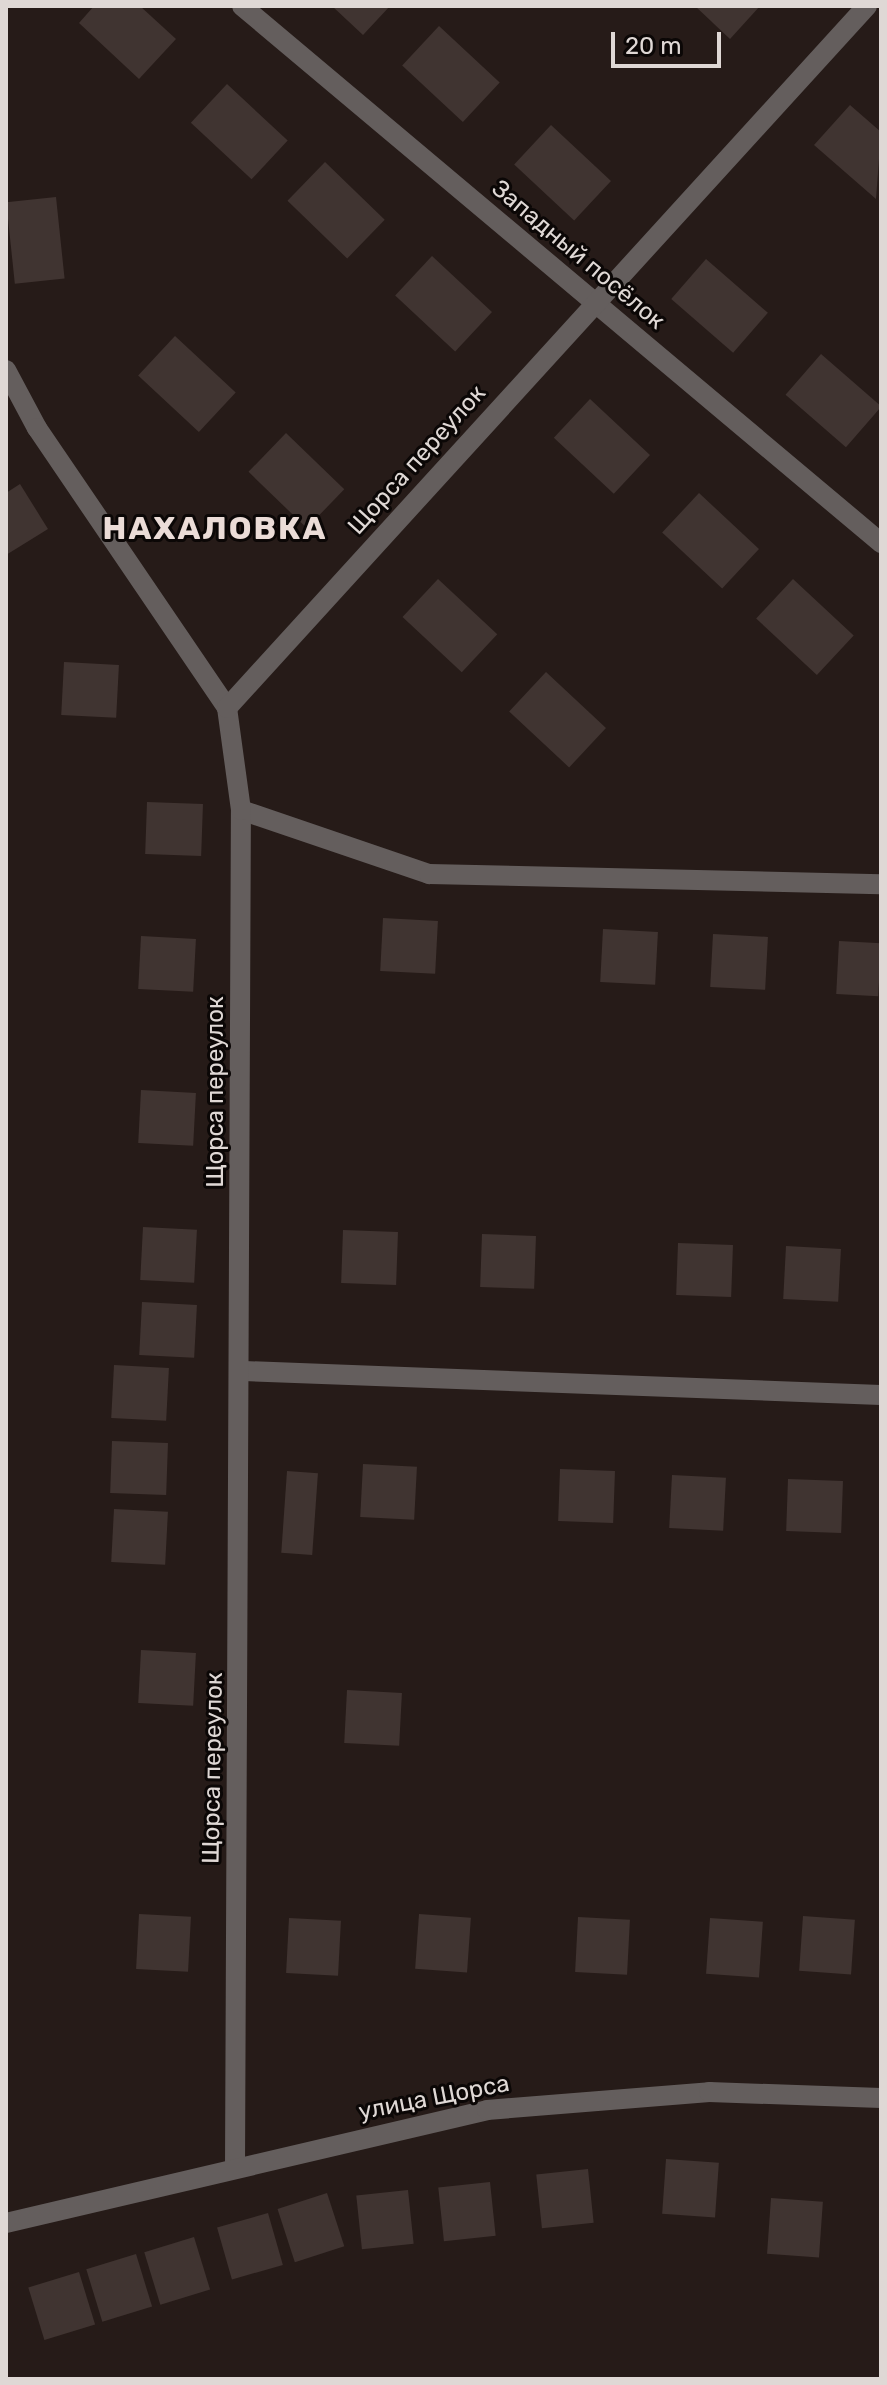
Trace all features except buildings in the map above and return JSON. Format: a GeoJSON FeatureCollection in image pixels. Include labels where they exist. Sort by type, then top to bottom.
{"type":"FeatureCollection","features":[{"type":"Feature","properties":{"kind":"street","name":"Западный посёлок"},"geometry":{"type":"LineString","coordinates":[[242,6],[881,543]]}},
{"type":"Feature","properties":{"kind":"street","name":"Щорса переулок"},"geometry":{"type":"LineString","coordinates":[[235,2167],[244,1371],[241,810],[227,708],[867,6]]}},
{"type":"Feature","properties":{"kind":"street"},"geometry":{"type":"LineString","coordinates":[[6,370],[37,428],[227,708]]}},
{"type":"Feature","properties":{"kind":"street"},"geometry":{"type":"LineString","coordinates":[[241,810],[429,874],[881,884]]}},
{"type":"Feature","properties":{"kind":"street"},"geometry":{"type":"LineString","coordinates":[[244,1371],[881,1395]]}},
{"type":"Feature","properties":{"kind":"street","name":"улица Щорса"},"geometry":{"type":"LineString","coordinates":[[6,2223],[487,2110],[709,2092],[881,2098]]}},
{"type":"Feature","properties":{"kind":"district","name":"НАХАЛОВКА"},"geometry":{"type":"Point","coordinates":[215,528]}}]}
